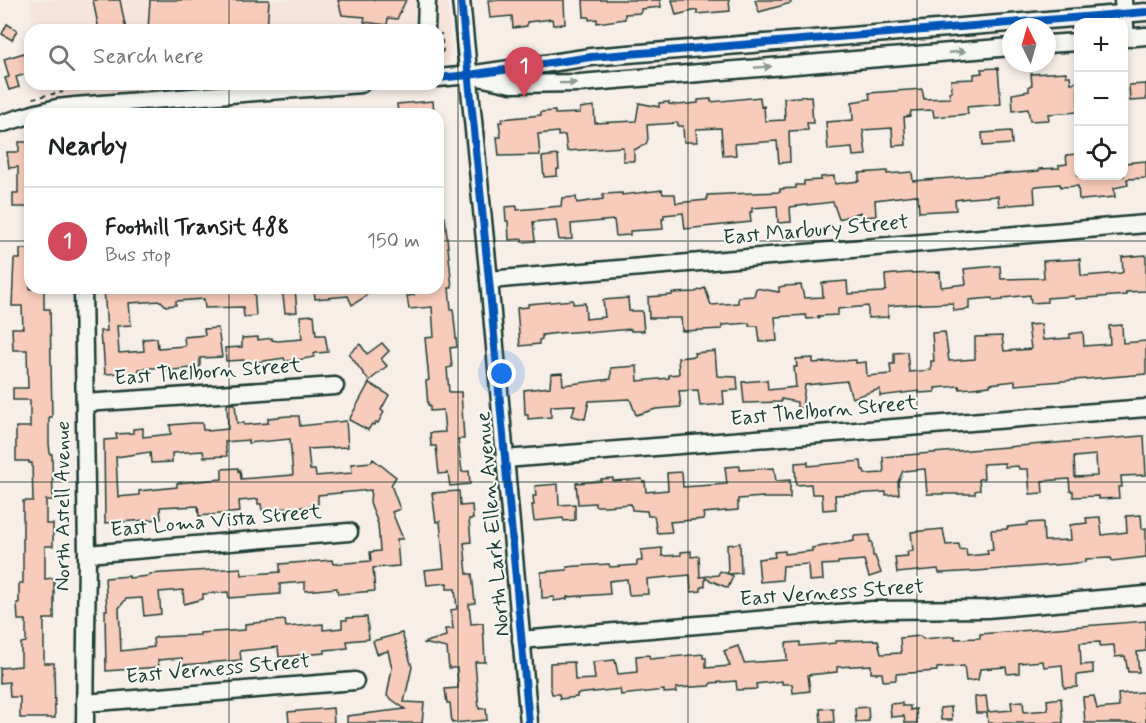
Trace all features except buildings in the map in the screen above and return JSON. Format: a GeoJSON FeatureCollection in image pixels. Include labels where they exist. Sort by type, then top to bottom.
{"type":"FeatureCollection","features":[{"type":"Feature","properties":{"kind":"street"},"geometry":{"type":"LineString","coordinates":[[426,24],[427,0]]}},
{"type":"Feature","properties":{"kind":"street","name":"North Lark Ellen Avenue"},"geometry":{"type":"LineString","coordinates":[[461,0],[529,723]]}},
{"type":"Feature","properties":{"kind":"street"},"geometry":{"type":"LineString","coordinates":[[444,77],[591,57],[1123,6],[1146,12]]}},
{"type":"Feature","properties":{"kind":"street"},"geometry":{"type":"LineString","coordinates":[[1128,38],[1146,36]]}},
{"type":"Feature","properties":{"kind":"street"},"geometry":{"type":"LineString","coordinates":[[1056,43],[1074,42]]}},
{"type":"Feature","properties":{"kind":"street"},"geometry":{"type":"LineString","coordinates":[[469,75],[511,84],[580,82],[1002,48]]}},
{"type":"Feature","properties":{"kind":"street"},"geometry":{"type":"LineString","coordinates":[[90,108],[220,90]]}},
{"type":"Feature","properties":{"kind":"street"},"geometry":{"type":"LineString","coordinates":[[0,124],[24,116]]}},
{"type":"Feature","properties":{"kind":"street","name":"East Marbury Street"},"geometry":{"type":"LineString","coordinates":[[489,280],[1146,224]]}},
{"type":"Feature","properties":{"kind":"street","name":"North Astell Avenue"},"geometry":{"type":"LineString","coordinates":[[83,294],[87,554],[85,723]]}},
{"type":"Feature","properties":{"kind":"street","name":"East Thelborn Street"},"geometry":{"type":"LineString","coordinates":[[85,404],[335,386]]}},
{"type":"Feature","properties":{"kind":"street","name":"East Thelborn Street"},"geometry":{"type":"LineString","coordinates":[[505,459],[1146,408]]}},
{"type":"Feature","properties":{"kind":"street","name":"East Loma Vista Street"},"geometry":{"type":"LineString","coordinates":[[87,554],[349,532]]}},
{"type":"Feature","properties":{"kind":"street","name":"East Verness Street"},"geometry":{"type":"LineString","coordinates":[[521,640],[873,610],[987,609],[1146,595]]}},
{"type":"Feature","properties":{"kind":"street","name":"East Verness Street"},"geometry":{"type":"LineString","coordinates":[[85,703],[355,681]]}},
{"type":"Feature","properties":{"kind":"shaded area"},"geometry":{"type":"Polygon","coordinates":[[[30,0],[447,0],[451,53],[449,61],[444,64],[444,24],[32,24],[30,0]]]}},
{"type":"Feature","properties":{"kind":"shaded area"},"geometry":{"type":"Polygon","coordinates":[[[40,90],[182,90],[69,99],[41,104],[40,90]]]}},
{"type":"Feature","properties":{"kind":"cycle path"},"geometry":{"type":"LineString","coordinates":[[461,0],[529,723]]}},
{"type":"Feature","properties":{"kind":"cycle path"},"geometry":{"type":"LineString","coordinates":[[444,77],[591,57],[1146,12]]}},
{"type":"Feature","properties":{"kind":"place","name":"Foothill Transit 488"},"geometry":{"type":"Point","coordinates":[524,97]}}]}
